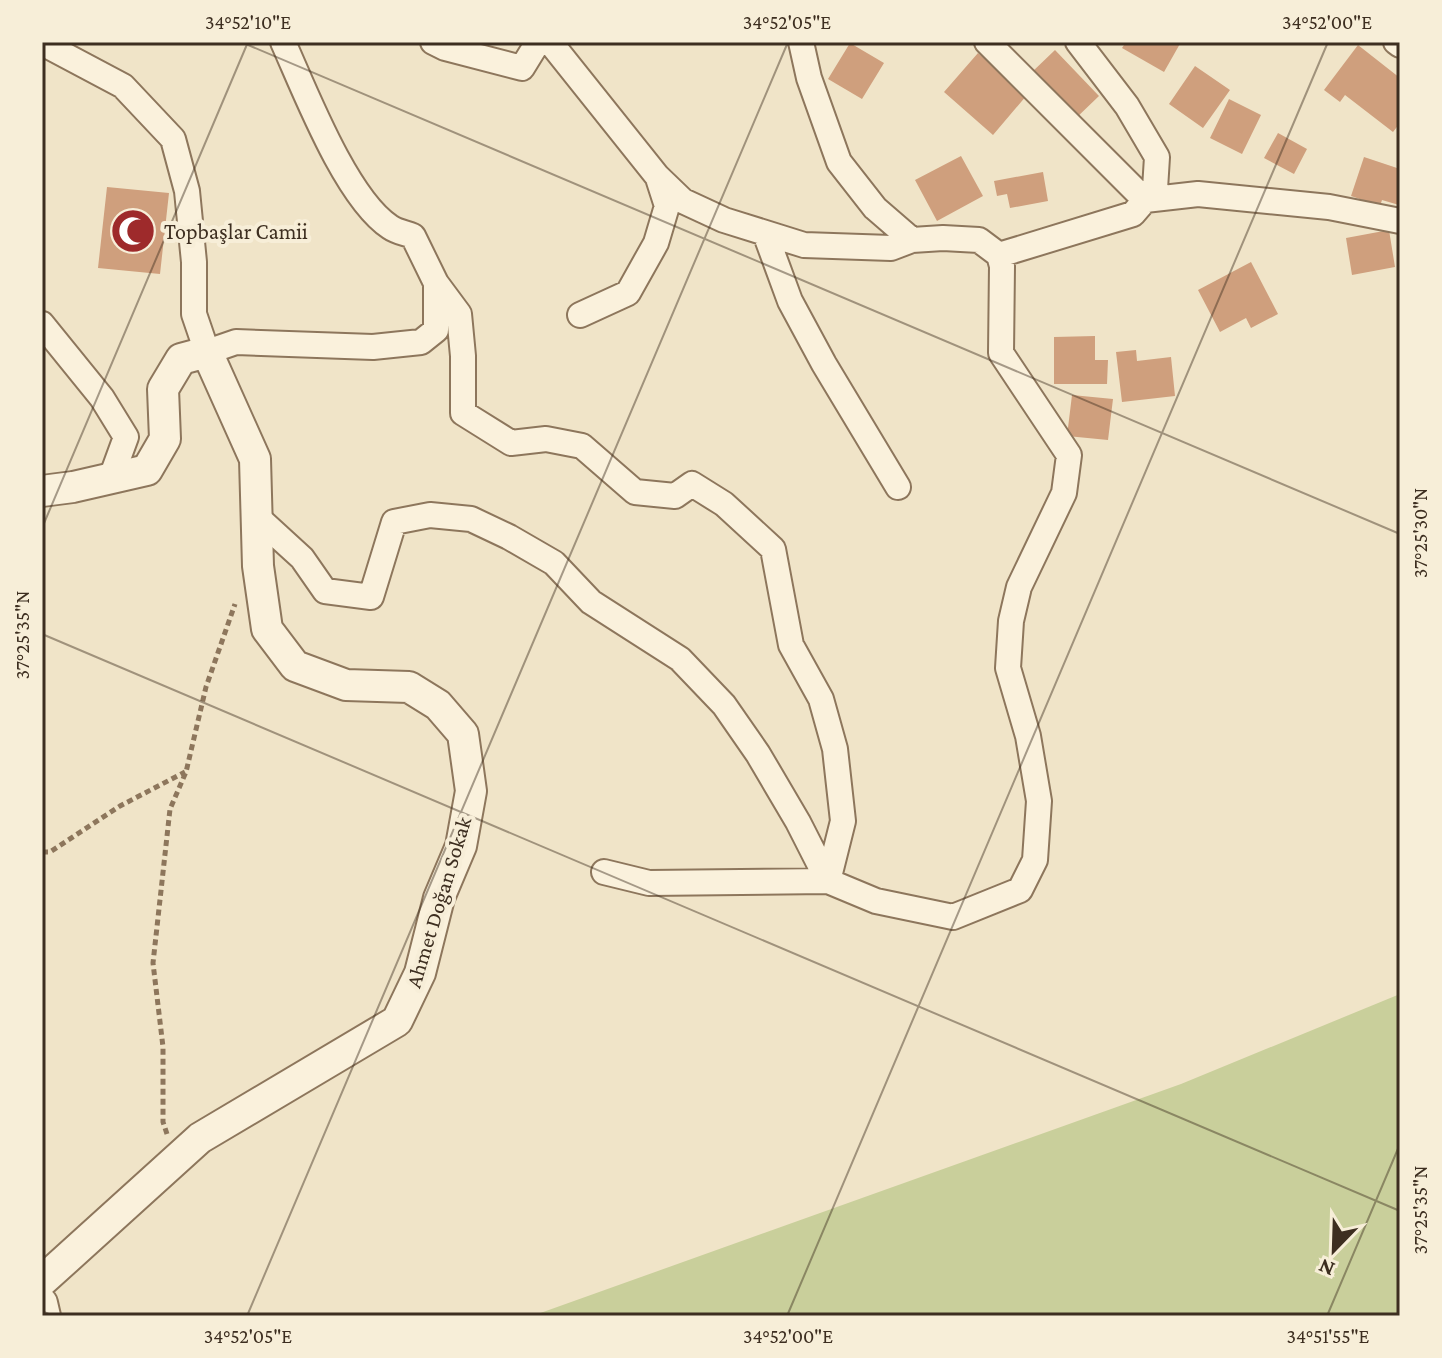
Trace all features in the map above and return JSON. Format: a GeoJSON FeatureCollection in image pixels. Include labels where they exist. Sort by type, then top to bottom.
{"type":"FeatureCollection","features":[{"type":"Feature","properties":{"kind":"street"},"geometry":{"type":"LineString","coordinates":[[283,42],[343,168],[368,207],[391,228],[413,236],[436,283],[459,314],[463,413],[511,443],[546,439],[582,446],[635,492],[675,496],[692,484],[724,504],[773,549],[791,645],[821,699],[835,749],[843,821],[828,881]]}},
{"type":"Feature","properties":{"kind":"street"},"geometry":{"type":"LineString","coordinates":[[433,42],[522,68],[538,42]]}},
{"type":"Feature","properties":{"kind":"street"},"geometry":{"type":"LineString","coordinates":[[550,42],[657,176],[683,201],[724,220],[804,245],[891,248],[912,240],[979,240],[999,255],[1002,266],[1001,353],[1069,455],[1064,493],[1019,587],[1011,621],[1008,668],[1028,736],[1039,801],[1035,860],[1020,890],[953,917],[876,901],[828,881],[649,883],[604,872]]}},
{"type":"Feature","properties":{"kind":"street"},"geometry":{"type":"LineString","coordinates":[[801,42],[809,78],[839,162],[875,208],[912,240]]}},
{"type":"Feature","properties":{"kind":"street"},"geometry":{"type":"LineString","coordinates":[[987,42],[1145,200]]}},
{"type":"Feature","properties":{"kind":"street"},"geometry":{"type":"LineString","coordinates":[[999,255],[1133,214],[1155,189],[1157,157],[1127,106],[1078,42]]}},
{"type":"Feature","properties":{"kind":"street"},"geometry":{"type":"LineString","coordinates":[[42,43],[123,86],[173,139],[187,191],[194,262],[194,314],[207,352]]}},
{"type":"Feature","properties":{"kind":"street"},"geometry":{"type":"LineString","coordinates":[[580,315],[628,293],[656,243],[667,206],[657,176]]}},
{"type":"Feature","properties":{"kind":"street"},"geometry":{"type":"LineString","coordinates":[[1145,200],[1198,194],[1329,207],[1400,221]]}},
{"type":"Feature","properties":{"kind":"street"},"geometry":{"type":"LineString","coordinates":[[765,233],[790,301],[898,487]]}},
{"type":"Feature","properties":{"kind":"street"},"geometry":{"type":"LineString","coordinates":[[42,491],[147,470],[165,439],[163,389],[181,359],[236,342],[373,347],[421,342],[436,330],[436,283]]}},
{"type":"Feature","properties":{"kind":"street"},"geometry":{"type":"LineString","coordinates":[[42,324],[102,398],[126,437],[111,478]]}},
{"type":"Feature","properties":{"kind":"street","name":"Ahmet Doğan Sokak"},"geometry":{"type":"LineString","coordinates":[[42,1281],[200,1138],[397,1021],[420,973],[439,898],[461,846],[471,791],[463,734],[438,705],[409,687],[346,685],[295,666],[267,629],[258,566],[255,459],[207,352]]}},
{"type":"Feature","properties":{"kind":"street"},"geometry":{"type":"LineString","coordinates":[[256,516],[302,558],[325,591],[371,597],[394,522],[430,515],[471,519],[554,563],[591,602],[680,659],[724,705],[782,794],[828,881]]}},
{"type":"Feature","properties":{"kind":"path"},"geometry":{"type":"LineString","coordinates":[[175,1160],[163,1122],[163,1047],[153,963],[170,809],[186,772],[206,687],[232,610],[258,566]]}},
{"type":"Feature","properties":{"kind":"path"},"geometry":{"type":"LineString","coordinates":[[42,852],[50,852],[120,806],[186,772]]}},
{"type":"Feature","properties":{"kind":"green space"},"geometry":{"type":"Polygon","coordinates":[[[1400,994],[1400,1316],[532,1316],[1181,1084],[1400,994]]]}},
{"type":"Feature","properties":{"kind":"building"},"geometry":{"type":"Polygon","coordinates":[[[1126,42],[1181,42],[1164,72],[1122,48],[1126,42]]]}},
{"type":"Feature","properties":{"kind":"building"},"geometry":{"type":"Polygon","coordinates":[[[850,43],[884,63],[862,99],[828,79],[850,43]]]}},
{"type":"Feature","properties":{"kind":"building"},"geometry":{"type":"Polygon","coordinates":[[[1358,45],[1400,78],[1400,123],[1393,132],[1345,95],[1340,102],[1324,90],[1358,45]]]}},
{"type":"Feature","properties":{"kind":"building"},"geometry":{"type":"Polygon","coordinates":[[[1055,50],[1099,96],[1074,120],[1031,73],[1055,50]]]}},
{"type":"Feature","properties":{"kind":"building"},"geometry":{"type":"Polygon","coordinates":[[[978,53],[1027,95],[993,135],[944,92],[978,53]]]}},
{"type":"Feature","properties":{"kind":"building"},"geometry":{"type":"Polygon","coordinates":[[[1195,66],[1230,90],[1203,128],[1169,104],[1195,66]]]}},
{"type":"Feature","properties":{"kind":"building"},"geometry":{"type":"Polygon","coordinates":[[[1229,99],[1261,115],[1242,154],[1210,138],[1229,99]]]}},
{"type":"Feature","properties":{"kind":"building"},"geometry":{"type":"Polygon","coordinates":[[[1278,133],[1307,149],[1294,174],[1264,158],[1278,133]]]}},
{"type":"Feature","properties":{"kind":"building"},"geometry":{"type":"Polygon","coordinates":[[[961,156],[983,196],[937,221],[915,180],[961,156]]]}},
{"type":"Feature","properties":{"kind":"building"},"geometry":{"type":"Polygon","coordinates":[[[1364,157],[1400,169],[1399,205],[1382,200],[1380,206],[1351,196],[1364,157]]]}},
{"type":"Feature","properties":{"kind":"building"},"geometry":{"type":"Polygon","coordinates":[[[1043,172],[1048,201],[1010,208],[1007,194],[997,196],[994,181],[1043,172]]]}},
{"type":"Feature","properties":{"kind":"building","name":"Topbaşlar Camii"},"geometry":{"type":"Polygon","coordinates":[[[107,187],[169,193],[160,274],[98,268],[107,187]]]}},
{"type":"Feature","properties":{"kind":"building"},"geometry":{"type":"Polygon","coordinates":[[[1389,230],[1395,267],[1352,275],[1346,238],[1389,230]]]}},
{"type":"Feature","properties":{"kind":"building"},"geometry":{"type":"Polygon","coordinates":[[[1251,262],[1278,314],[1251,328],[1246,318],[1220,332],[1198,290],[1251,262]]]}},
{"type":"Feature","properties":{"kind":"building"},"geometry":{"type":"Polygon","coordinates":[[[1095,336],[1095,360],[1108,360],[1107,384],[1054,384],[1054,337],[1095,336]]]}},
{"type":"Feature","properties":{"kind":"building"},"geometry":{"type":"Polygon","coordinates":[[[1136,350],[1137,361],[1171,357],[1175,396],[1122,402],[1116,352],[1136,350]]]}},
{"type":"Feature","properties":{"kind":"building"},"geometry":{"type":"Polygon","coordinates":[[[1072,395],[1113,399],[1108,440],[1067,436],[1072,395]]]}},
{"type":"Feature","properties":{"kind":"place","name":"Topbaşlar Camii"},"geometry":{"type":"Point","coordinates":[133,231]}}]}
